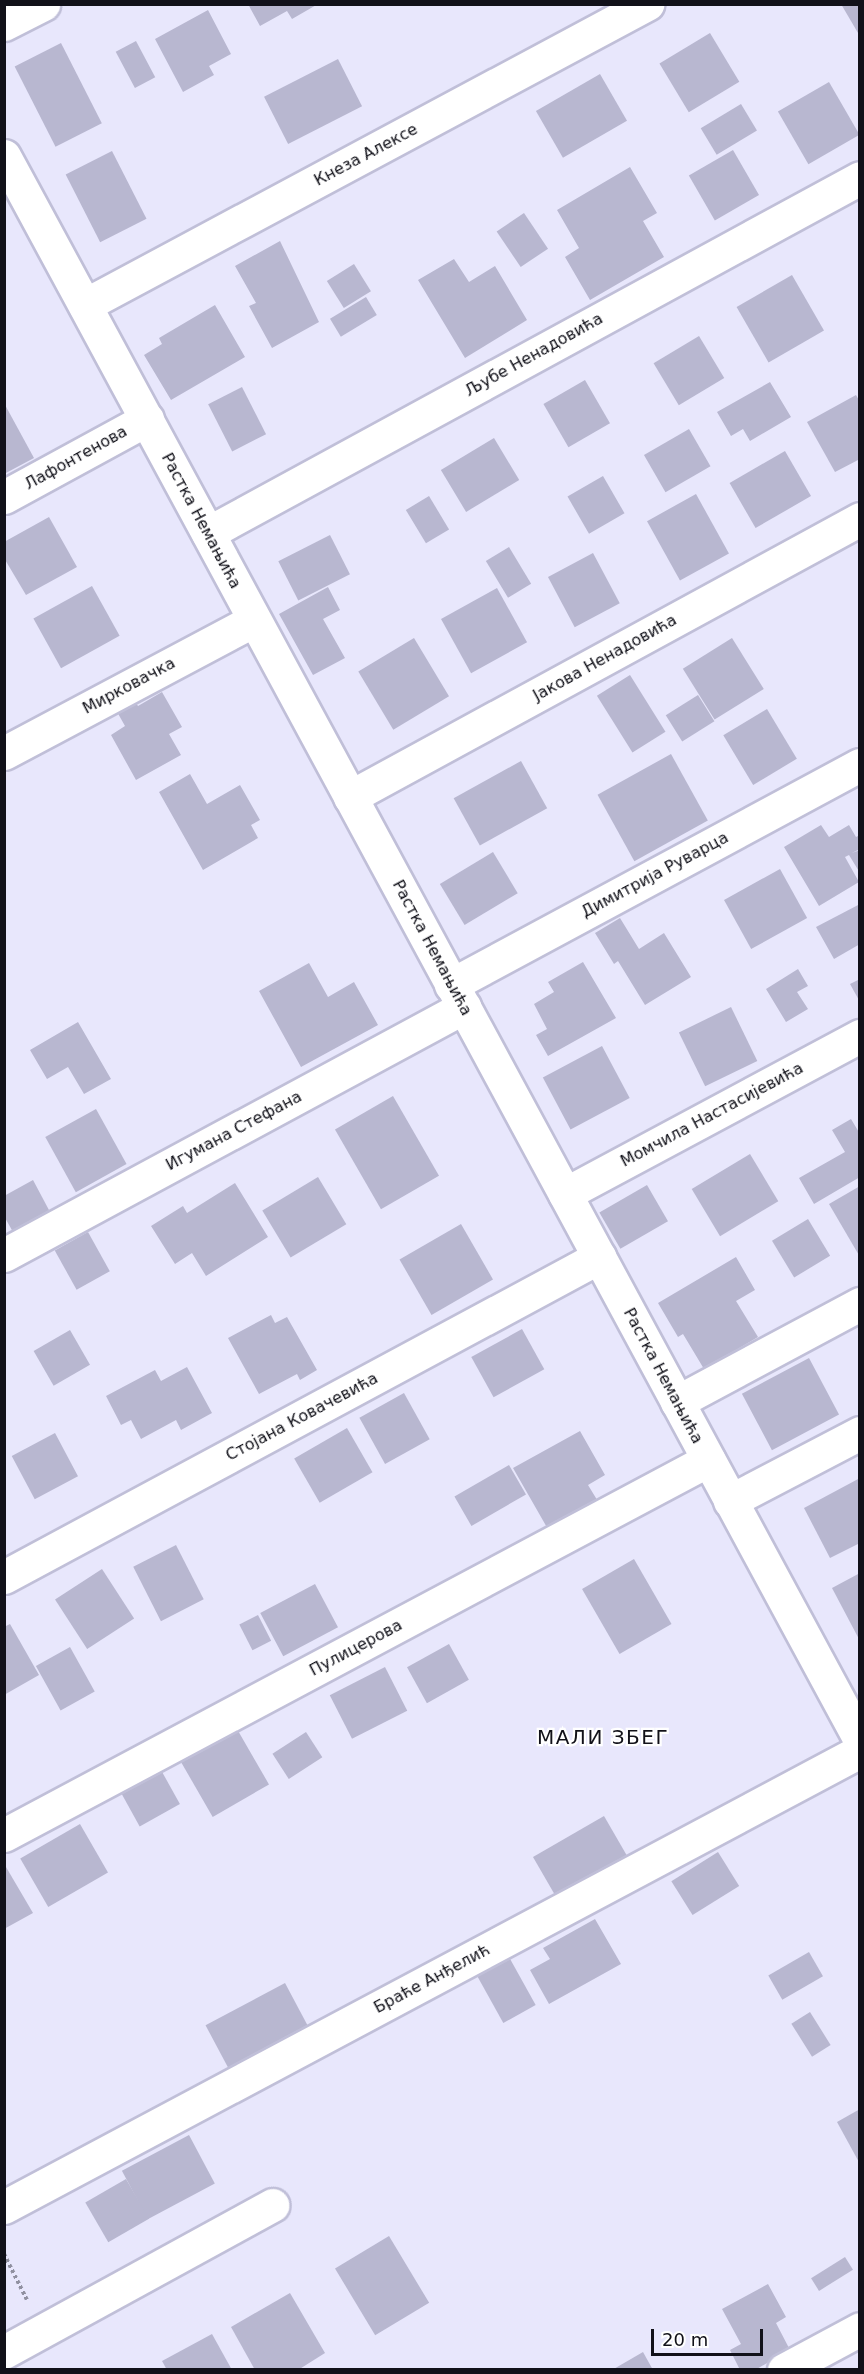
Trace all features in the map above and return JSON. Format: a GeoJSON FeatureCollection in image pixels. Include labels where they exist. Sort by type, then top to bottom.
{"type":"FeatureCollection","features":[{"type":"Feature","properties":{"kind":"street"},"geometry":{"type":"LineString","coordinates":[[4,24],[43,4]]}},
{"type":"Feature","properties":{"kind":"street","name":"Кнеза Алексе"},"geometry":{"type":"LineString","coordinates":[[85,305],[647,4]]}},
{"type":"Feature","properties":{"kind":"street","name":"Растка Немањића"},"geometry":{"type":"LineString","coordinates":[[6,162],[860,1740]]}},
{"type":"Feature","properties":{"kind":"street","name":"Љубе Ненадовића"},"geometry":{"type":"LineString","coordinates":[[208,533],[860,178]]}},
{"type":"Feature","properties":{"kind":"street","name":"Лафонтенова"},"geometry":{"type":"LineString","coordinates":[[4,497],[147,419]]}},
{"type":"Feature","properties":{"kind":"street","name":"Јакова Ненадовића"},"geometry":{"type":"LineString","coordinates":[[350,797],[860,519]]}},
{"type":"Feature","properties":{"kind":"street","name":"Мирковачка"},"geometry":{"type":"LineString","coordinates":[[4,753],[254,620]]}},
{"type":"Feature","properties":{"kind":"street","name":"Димитрија Руварца"},"geometry":{"type":"LineString","coordinates":[[458,996],[860,765]]}},
{"type":"Feature","properties":{"kind":"street","name":"Игумана Стефана"},"geometry":{"type":"LineString","coordinates":[[4,1255],[458,996]]}},
{"type":"Feature","properties":{"kind":"street","name":"Момчила Настасијевића"},"geometry":{"type":"LineString","coordinates":[[565,1194],[860,1036]]}},
{"type":"Feature","properties":{"kind":"street","name":"Стојана Ковачевића"},"geometry":{"type":"LineString","coordinates":[[4,1577],[599,1257]]}},
{"type":"Feature","properties":{"kind":"street"},"geometry":{"type":"LineString","coordinates":[[677,1402],[860,1304]]}},
{"type":"Feature","properties":{"kind":"street"},"geometry":{"type":"LineString","coordinates":[[730,1501],[860,1433]]}},
{"type":"Feature","properties":{"kind":"street","name":"Пулицерова"},"geometry":{"type":"LineString","coordinates":[[4,1835],[708,1460]]}},
{"type":"Feature","properties":{"kind":"street","name":"Браће Анђелић"},"geometry":{"type":"LineString","coordinates":[[4,2207],[860,1751]]}},
{"type":"Feature","properties":{"kind":"street"},"geometry":{"type":"LineString","coordinates":[[4,2352],[272,2205]]}},
{"type":"Feature","properties":{"kind":"street"},"geometry":{"type":"LineString","coordinates":[[784,2370],[860,2329]]}},
{"type":"Feature","properties":{"kind":"path"},"geometry":{"type":"LineString","coordinates":[[4,2254],[41,2331]]}},
{"type":"Feature","properties":{"kind":"building"},"geometry":{"type":"Polygon","coordinates":[[[248,4],[318,4],[292,19],[287,11],[260,26],[248,4]]]}},
{"type":"Feature","properties":{"kind":"building"},"geometry":{"type":"Polygon","coordinates":[[[841,4],[860,4],[860,31],[858,33],[841,4]]]}},
{"type":"Feature","properties":{"kind":"building"},"geometry":{"type":"Polygon","coordinates":[[[208,10],[231,54],[209,66],[214,75],[183,92],[155,39],[208,10]]]}},
{"type":"Feature","properties":{"kind":"building"},"geometry":{"type":"Polygon","coordinates":[[[710,33],[739,82],[689,112],[659,63],[710,33]]]}},
{"type":"Feature","properties":{"kind":"building"},"geometry":{"type":"Polygon","coordinates":[[[136,41],[155,77],[135,88],[116,52],[136,41]]]}},
{"type":"Feature","properties":{"kind":"building"},"geometry":{"type":"Polygon","coordinates":[[[61,43],[102,123],[56,147],[15,67],[61,43]]]}},
{"type":"Feature","properties":{"kind":"building"},"geometry":{"type":"Polygon","coordinates":[[[338,59],[362,106],[288,144],[264,97],[338,59]]]}},
{"type":"Feature","properties":{"kind":"building"},"geometry":{"type":"Polygon","coordinates":[[[600,74],[627,121],[563,158],[536,111],[600,74]]]}},
{"type":"Feature","properties":{"kind":"building"},"geometry":{"type":"Polygon","coordinates":[[[829,82],[860,135],[808,164],[778,112],[829,82]]]}},
{"type":"Feature","properties":{"kind":"building"},"geometry":{"type":"Polygon","coordinates":[[[741,104],[757,131],[717,155],[701,128],[741,104]]]}},
{"type":"Feature","properties":{"kind":"building"},"geometry":{"type":"Polygon","coordinates":[[[733,150],[759,195],[715,221],[689,176],[733,150]]]}},
{"type":"Feature","properties":{"kind":"building"},"geometry":{"type":"Polygon","coordinates":[[[112,151],[147,219],[100,242],[66,175],[112,151]]]}},
{"type":"Feature","properties":{"kind":"building"},"geometry":{"type":"Polygon","coordinates":[[[630,167],[657,213],[643,221],[664,257],[590,300],[565,257],[579,248],[557,210],[630,167]]]}},
{"type":"Feature","properties":{"kind":"building"},"geometry":{"type":"Polygon","coordinates":[[[524,213],[548,249],[521,267],[497,231],[524,213]]]}},
{"type":"Feature","properties":{"kind":"building"},"geometry":{"type":"Polygon","coordinates":[[[280,241],[319,322],[272,348],[249,306],[256,303],[235,266],[280,241]]]}},
{"type":"Feature","properties":{"kind":"building"},"geometry":{"type":"Polygon","coordinates":[[[454,259],[469,282],[495,266],[527,320],[465,358],[418,280],[454,259]]]}},
{"type":"Feature","properties":{"kind":"building"},"geometry":{"type":"Polygon","coordinates":[[[354,264],[371,291],[344,308],[327,281],[354,264]]]}},
{"type":"Feature","properties":{"kind":"building"},"geometry":{"type":"Polygon","coordinates":[[[792,275],[824,330],[769,362],[737,307],[792,275]]]}},
{"type":"Feature","properties":{"kind":"building"},"geometry":{"type":"Polygon","coordinates":[[[366,297],[377,315],[341,337],[330,319],[366,297]]]}},
{"type":"Feature","properties":{"kind":"building"},"geometry":{"type":"Polygon","coordinates":[[[215,305],[245,357],[171,400],[144,355],[162,344],[159,338],[215,305]]]}},
{"type":"Feature","properties":{"kind":"building"},"geometry":{"type":"Polygon","coordinates":[[[699,336],[724,378],[679,405],[654,363],[699,336]]]}},
{"type":"Feature","properties":{"kind":"building"},"geometry":{"type":"Polygon","coordinates":[[[585,380],[610,423],[568,447],[543,404],[585,380]]]}},
{"type":"Feature","properties":{"kind":"building"},"geometry":{"type":"Polygon","coordinates":[[[770,382],[791,417],[750,441],[743,429],[731,436],[717,412],[770,382]]]}},
{"type":"Feature","properties":{"kind":"building"},"geometry":{"type":"Polygon","coordinates":[[[242,387],[266,434],[232,451],[208,404],[242,387]]]}},
{"type":"Feature","properties":{"kind":"building"},"geometry":{"type":"Polygon","coordinates":[[[856,395],[860,402],[860,459],[835,472],[807,422],[856,395]]]}},
{"type":"Feature","properties":{"kind":"building"},"geometry":{"type":"Polygon","coordinates":[[[4,403],[34,458],[4,474],[4,403]]]}},
{"type":"Feature","properties":{"kind":"building"},"geometry":{"type":"Polygon","coordinates":[[[689,429],[710,466],[665,492],[644,455],[689,429]]]}},
{"type":"Feature","properties":{"kind":"building"},"geometry":{"type":"Polygon","coordinates":[[[494,438],[519,480],[466,512],[441,470],[494,438]]]}},
{"type":"Feature","properties":{"kind":"building"},"geometry":{"type":"Polygon","coordinates":[[[785,451],[811,496],[756,528],[730,483],[785,451]]]}},
{"type":"Feature","properties":{"kind":"building"},"geometry":{"type":"Polygon","coordinates":[[[603,476],[624,513],[589,534],[567,497],[603,476]]]}},
{"type":"Feature","properties":{"kind":"building"},"geometry":{"type":"Polygon","coordinates":[[[696,494],[729,553],[680,581],[647,521],[696,494]]]}},
{"type":"Feature","properties":{"kind":"building"},"geometry":{"type":"Polygon","coordinates":[[[429,496],[449,529],[426,543],[406,510],[429,496]]]}},
{"type":"Feature","properties":{"kind":"building"},"geometry":{"type":"Polygon","coordinates":[[[49,517],[77,567],[26,595],[4,558],[4,542],[49,517]]]}},
{"type":"Feature","properties":{"kind":"building"},"geometry":{"type":"Polygon","coordinates":[[[330,535],[350,574],[298,601],[278,561],[330,535]]]}},
{"type":"Feature","properties":{"kind":"building"},"geometry":{"type":"Polygon","coordinates":[[[509,547],[531,584],[508,598],[486,561],[509,547]]]}},
{"type":"Feature","properties":{"kind":"building"},"geometry":{"type":"Polygon","coordinates":[[[593,553],[620,603],[575,627],[548,577],[593,553]]]}},
{"type":"Feature","properties":{"kind":"building"},"geometry":{"type":"Polygon","coordinates":[[[92,586],[120,636],[61,668],[33,618],[92,586]]]}},
{"type":"Feature","properties":{"kind":"building"},"geometry":{"type":"Polygon","coordinates":[[[328,587],[340,610],[323,619],[345,658],[313,675],[279,614],[328,587]]]}},
{"type":"Feature","properties":{"kind":"building"},"geometry":{"type":"Polygon","coordinates":[[[497,588],[527,642],[471,673],[441,619],[497,588]]]}},
{"type":"Feature","properties":{"kind":"building"},"geometry":{"type":"Polygon","coordinates":[[[414,638],[449,696],[393,730],[358,671],[414,638]]]}},
{"type":"Feature","properties":{"kind":"building"},"geometry":{"type":"Polygon","coordinates":[[[732,638],[764,689],[715,720],[683,669],[732,638]]]}},
{"type":"Feature","properties":{"kind":"building"},"geometry":{"type":"Polygon","coordinates":[[[630,675],[666,732],[632,752],[597,696],[630,675]]]}},
{"type":"Feature","properties":{"kind":"building"},"geometry":{"type":"Polygon","coordinates":[[[162,692],[182,727],[169,734],[181,755],[136,780],[111,735],[125,726],[116,710],[134,700],[138,706],[162,692]]]}},
{"type":"Feature","properties":{"kind":"building"},"geometry":{"type":"Polygon","coordinates":[[[698,695],[714,721],[682,741],[666,715],[698,695]]]}},
{"type":"Feature","properties":{"kind":"building"},"geometry":{"type":"Polygon","coordinates":[[[767,709],[797,759],[753,785],[723,735],[767,709]]]}},
{"type":"Feature","properties":{"kind":"building"},"geometry":{"type":"Polygon","coordinates":[[[671,754],[708,820],[634,861],[598,795],[671,754]]]}},
{"type":"Feature","properties":{"kind":"building"},"geometry":{"type":"Polygon","coordinates":[[[521,761],[547,808],[480,846],[454,798],[521,761]]]}},
{"type":"Feature","properties":{"kind":"building"},"geometry":{"type":"Polygon","coordinates":[[[190,774],[207,804],[240,785],[260,820],[251,825],[258,838],[203,870],[159,792],[190,774]]]}},
{"type":"Feature","properties":{"kind":"building"},"geometry":{"type":"Polygon","coordinates":[[[821,825],[829,837],[849,825],[856,837],[860,835],[860,849],[852,853],[860,850],[860,873],[849,855],[845,857],[859,882],[819,906],[784,847],[821,825]]]}},
{"type":"Feature","properties":{"kind":"building"},"geometry":{"type":"Polygon","coordinates":[[[493,852],[518,893],[465,925],[440,884],[493,852]]]}},
{"type":"Feature","properties":{"kind":"building"},"geometry":{"type":"Polygon","coordinates":[[[780,869],[807,918],[751,949],[724,900],[780,869]]]}},
{"type":"Feature","properties":{"kind":"building"},"geometry":{"type":"Polygon","coordinates":[[[860,904],[860,944],[834,959],[816,927],[860,904]]]}},
{"type":"Feature","properties":{"kind":"building"},"geometry":{"type":"Polygon","coordinates":[[[620,918],[639,949],[664,933],[691,977],[645,1005],[618,961],[614,964],[595,933],[620,918]]]}},
{"type":"Feature","properties":{"kind":"building"},"geometry":{"type":"Polygon","coordinates":[[[583,962],[616,1018],[548,1056],[536,1035],[547,1029],[534,1004],[554,992],[548,982],[583,962]]]}},
{"type":"Feature","properties":{"kind":"building"},"geometry":{"type":"Polygon","coordinates":[[[309,963],[328,997],[354,982],[378,1025],[301,1067],[259,991],[309,963]]]}},
{"type":"Feature","properties":{"kind":"building"},"geometry":{"type":"Polygon","coordinates":[[[798,969],[808,986],[797,992],[808,1009],[786,1022],[766,989],[798,969]]]}},
{"type":"Feature","properties":{"kind":"building"},"geometry":{"type":"Polygon","coordinates":[[[860,979],[860,1002],[850,984],[860,979]]]}},
{"type":"Feature","properties":{"kind":"building"},"geometry":{"type":"Polygon","coordinates":[[[731,1007],[757,1061],[705,1086],[679,1032],[731,1007]]]}},
{"type":"Feature","properties":{"kind":"building"},"geometry":{"type":"Polygon","coordinates":[[[78,1022],[111,1079],[84,1094],[68,1067],[47,1079],[30,1050],[78,1022]]]}},
{"type":"Feature","properties":{"kind":"building"},"geometry":{"type":"Polygon","coordinates":[[[602,1046],[630,1098],[571,1130],[543,1077],[602,1046]]]}},
{"type":"Feature","properties":{"kind":"building"},"geometry":{"type":"Polygon","coordinates":[[[393,1096],[439,1176],[381,1209],[335,1130],[393,1096]]]}},
{"type":"Feature","properties":{"kind":"building"},"geometry":{"type":"Polygon","coordinates":[[[96,1109],[127,1164],[76,1192],[45,1137],[96,1109]]]}},
{"type":"Feature","properties":{"kind":"building"},"geometry":{"type":"Polygon","coordinates":[[[851,1119],[860,1134],[860,1177],[814,1204],[799,1178],[845,1152],[832,1130],[851,1119]]]}},
{"type":"Feature","properties":{"kind":"building"},"geometry":{"type":"Polygon","coordinates":[[[750,1154],[778,1201],[720,1236],[692,1189],[750,1154]]]}},
{"type":"Feature","properties":{"kind":"building"},"geometry":{"type":"Polygon","coordinates":[[[318,1177],[346,1224],[291,1258],[262,1210],[318,1177]]]}},
{"type":"Feature","properties":{"kind":"building"},"geometry":{"type":"Polygon","coordinates":[[[33,1180],[50,1212],[13,1232],[4,1216],[4,1196],[33,1180]]]}},
{"type":"Feature","properties":{"kind":"building"},"geometry":{"type":"Polygon","coordinates":[[[235,1183],[268,1237],[206,1276],[192,1253],[175,1264],[151,1226],[183,1206],[187,1213],[235,1183]]]}},
{"type":"Feature","properties":{"kind":"building"},"geometry":{"type":"Polygon","coordinates":[[[647,1185],[668,1221],[620,1249],[599,1212],[647,1185]]]}},
{"type":"Feature","properties":{"kind":"building"},"geometry":{"type":"Polygon","coordinates":[[[860,1186],[860,1257],[829,1204],[860,1186]]]}},
{"type":"Feature","properties":{"kind":"building"},"geometry":{"type":"Polygon","coordinates":[[[808,1219],[830,1256],[794,1277],[772,1241],[808,1219]]]}},
{"type":"Feature","properties":{"kind":"building"},"geometry":{"type":"Polygon","coordinates":[[[461,1224],[493,1279],[432,1315],[400,1260],[461,1224]]]}},
{"type":"Feature","properties":{"kind":"building"},"geometry":{"type":"Polygon","coordinates":[[[88,1232],[110,1271],[77,1290],[55,1250],[88,1232]]]}},
{"type":"Feature","properties":{"kind":"building"},"geometry":{"type":"Polygon","coordinates":[[[736,1257],[755,1290],[736,1301],[758,1337],[704,1369],[683,1334],[678,1337],[658,1303],[736,1257]]]}},
{"type":"Feature","properties":{"kind":"building"},"geometry":{"type":"Polygon","coordinates":[[[271,1315],[275,1323],[287,1317],[317,1370],[300,1380],[297,1374],[259,1394],[228,1338],[271,1315]]]}},
{"type":"Feature","properties":{"kind":"building"},"geometry":{"type":"Polygon","coordinates":[[[522,1329],[544,1369],[494,1397],[471,1357],[522,1329]]]}},
{"type":"Feature","properties":{"kind":"building"},"geometry":{"type":"Polygon","coordinates":[[[70,1330],[90,1365],[54,1386],[34,1351],[70,1330]]]}},
{"type":"Feature","properties":{"kind":"building"},"geometry":{"type":"Polygon","coordinates":[[[809,1358],[839,1415],[772,1450],[742,1394],[809,1358]]]}},
{"type":"Feature","properties":{"kind":"building"},"geometry":{"type":"Polygon","coordinates":[[[187,1367],[212,1413],[181,1430],[176,1420],[141,1439],[131,1420],[121,1425],[106,1396],[155,1370],[161,1381],[187,1367]]]}},
{"type":"Feature","properties":{"kind":"building"},"geometry":{"type":"Polygon","coordinates":[[[404,1393],[430,1439],[385,1464],[359,1418],[404,1393]]]}},
{"type":"Feature","properties":{"kind":"building"},"geometry":{"type":"Polygon","coordinates":[[[347,1428],[372,1472],[320,1503],[294,1458],[347,1428]]]}},
{"type":"Feature","properties":{"kind":"building"},"geometry":{"type":"Polygon","coordinates":[[[580,1431],[605,1475],[588,1485],[599,1503],[549,1531],[513,1468],[580,1431]]]}},
{"type":"Feature","properties":{"kind":"building"},"geometry":{"type":"Polygon","coordinates":[[[55,1433],[78,1476],[35,1499],[12,1456],[55,1433]]]}},
{"type":"Feature","properties":{"kind":"building"},"geometry":{"type":"Polygon","coordinates":[[[509,1465],[526,1494],[471,1526],[454,1496],[509,1465]]]}},
{"type":"Feature","properties":{"kind":"building"},"geometry":{"type":"Polygon","coordinates":[[[860,1478],[860,1543],[830,1558],[804,1508],[860,1478]]]}},
{"type":"Feature","properties":{"kind":"building"},"geometry":{"type":"Polygon","coordinates":[[[176,1545],[204,1599],[161,1621],[133,1567],[176,1545]]]}},
{"type":"Feature","properties":{"kind":"building"},"geometry":{"type":"Polygon","coordinates":[[[634,1559],[672,1624],[620,1654],[582,1589],[634,1559]]]}},
{"type":"Feature","properties":{"kind":"building"},"geometry":{"type":"Polygon","coordinates":[[[102,1569],[134,1618],[87,1649],[55,1599],[102,1569]]]}},
{"type":"Feature","properties":{"kind":"building"},"geometry":{"type":"Polygon","coordinates":[[[860,1573],[860,1641],[832,1588],[860,1573]]]}},
{"type":"Feature","properties":{"kind":"building"},"geometry":{"type":"Polygon","coordinates":[[[315,1584],[338,1627],[283,1656],[260,1613],[315,1584]]]}},
{"type":"Feature","properties":{"kind":"building"},"geometry":{"type":"Polygon","coordinates":[[[258,1615],[271,1641],[252,1650],[239,1625],[258,1615]]]}},
{"type":"Feature","properties":{"kind":"building"},"geometry":{"type":"Polygon","coordinates":[[[10,1624],[39,1675],[4,1695],[4,1627],[10,1624]]]}},
{"type":"Feature","properties":{"kind":"building"},"geometry":{"type":"Polygon","coordinates":[[[449,1644],[469,1680],[427,1703],[407,1667],[449,1644]]]}},
{"type":"Feature","properties":{"kind":"building"},"geometry":{"type":"Polygon","coordinates":[[[70,1647],[95,1692],[61,1711],[36,1666],[70,1647]]]}},
{"type":"Feature","properties":{"kind":"building"},"geometry":{"type":"Polygon","coordinates":[[[385,1667],[407,1711],[352,1739],[330,1695],[385,1667]]]}},
{"type":"Feature","properties":{"kind":"building"},"geometry":{"type":"Polygon","coordinates":[[[237,1729],[269,1784],[213,1817],[181,1762],[237,1729]]]}},
{"type":"Feature","properties":{"kind":"building"},"geometry":{"type":"Polygon","coordinates":[[[306,1732],[322,1757],[289,1779],[272,1754],[306,1732]]]}},
{"type":"Feature","properties":{"kind":"building"},"geometry":{"type":"Polygon","coordinates":[[[161,1770],[180,1804],[140,1826],[121,1792],[161,1770]]]}},
{"type":"Feature","properties":{"kind":"building"},"geometry":{"type":"Polygon","coordinates":[[[604,1816],[628,1858],[557,1899],[533,1857],[604,1816]]]}},
{"type":"Feature","properties":{"kind":"building"},"geometry":{"type":"Polygon","coordinates":[[[80,1824],[108,1872],[48,1907],[20,1858],[80,1824]]]}},
{"type":"Feature","properties":{"kind":"building"},"geometry":{"type":"Polygon","coordinates":[[[718,1852],[739,1886],[693,1915],[671,1881],[718,1852]]]}},
{"type":"Feature","properties":{"kind":"building"},"geometry":{"type":"Polygon","coordinates":[[[6,1867],[33,1913],[4,1929],[4,1868],[6,1867]]]}},
{"type":"Feature","properties":{"kind":"building"},"geometry":{"type":"Polygon","coordinates":[[[595,1919],[621,1964],[549,2004],[530,1970],[550,1959],[543,1948],[595,1919]]]}},
{"type":"Feature","properties":{"kind":"building"},"geometry":{"type":"Polygon","coordinates":[[[809,1952],[823,1976],[782,2000],[768,1976],[809,1952]]]}},
{"type":"Feature","properties":{"kind":"building"},"geometry":{"type":"Polygon","coordinates":[[[509,1957],[536,2005],[503,2023],[477,1975],[509,1957]]]}},
{"type":"Feature","properties":{"kind":"building"},"geometry":{"type":"Polygon","coordinates":[[[285,1983],[312,2033],[232,2076],[206,2025],[285,1983]]]}},
{"type":"Feature","properties":{"kind":"building"},"geometry":{"type":"Polygon","coordinates":[[[810,2012],[831,2045],[812,2057],[791,2024],[810,2012]]]}},
{"type":"Feature","properties":{"kind":"building"},"geometry":{"type":"Polygon","coordinates":[[[860,2109],[860,2164],[837,2122],[860,2109]]]}},
{"type":"Feature","properties":{"kind":"building"},"geometry":{"type":"Polygon","coordinates":[[[189,2135],[215,2184],[148,2219],[122,2171],[189,2135]]]}},
{"type":"Feature","properties":{"kind":"building"},"geometry":{"type":"Polygon","coordinates":[[[126,2179],[149,2219],[108,2242],[85,2202],[126,2179]]]}},
{"type":"Feature","properties":{"kind":"building"},"geometry":{"type":"Polygon","coordinates":[[[389,2236],[429,2303],[375,2335],[335,2268],[389,2236]]]}},
{"type":"Feature","properties":{"kind":"building"},"geometry":{"type":"Polygon","coordinates":[[[845,2257],[853,2270],[819,2291],[811,2278],[845,2257]]]}},
{"type":"Feature","properties":{"kind":"building"},"geometry":{"type":"Polygon","coordinates":[[[768,2284],[786,2317],[776,2323],[790,2350],[755,2370],[740,2370],[730,2350],[741,2344],[722,2309],[768,2284]]]}},
{"type":"Feature","properties":{"kind":"building"},"geometry":{"type":"Polygon","coordinates":[[[290,2293],[325,2353],[298,2370],[255,2370],[231,2327],[290,2293]]]}},
{"type":"Feature","properties":{"kind":"building"},"geometry":{"type":"Polygon","coordinates":[[[212,2334],[232,2370],[167,2370],[162,2361],[212,2334]]]}},
{"type":"Feature","properties":{"kind":"building"},"geometry":{"type":"Polygon","coordinates":[[[643,2352],[653,2370],[612,2370],[643,2352]]]}},
{"type":"Feature","properties":{"kind":"district","name":"МАЛИ ЗБЕГ"},"geometry":{"type":"Point","coordinates":[603,1737]}}]}
